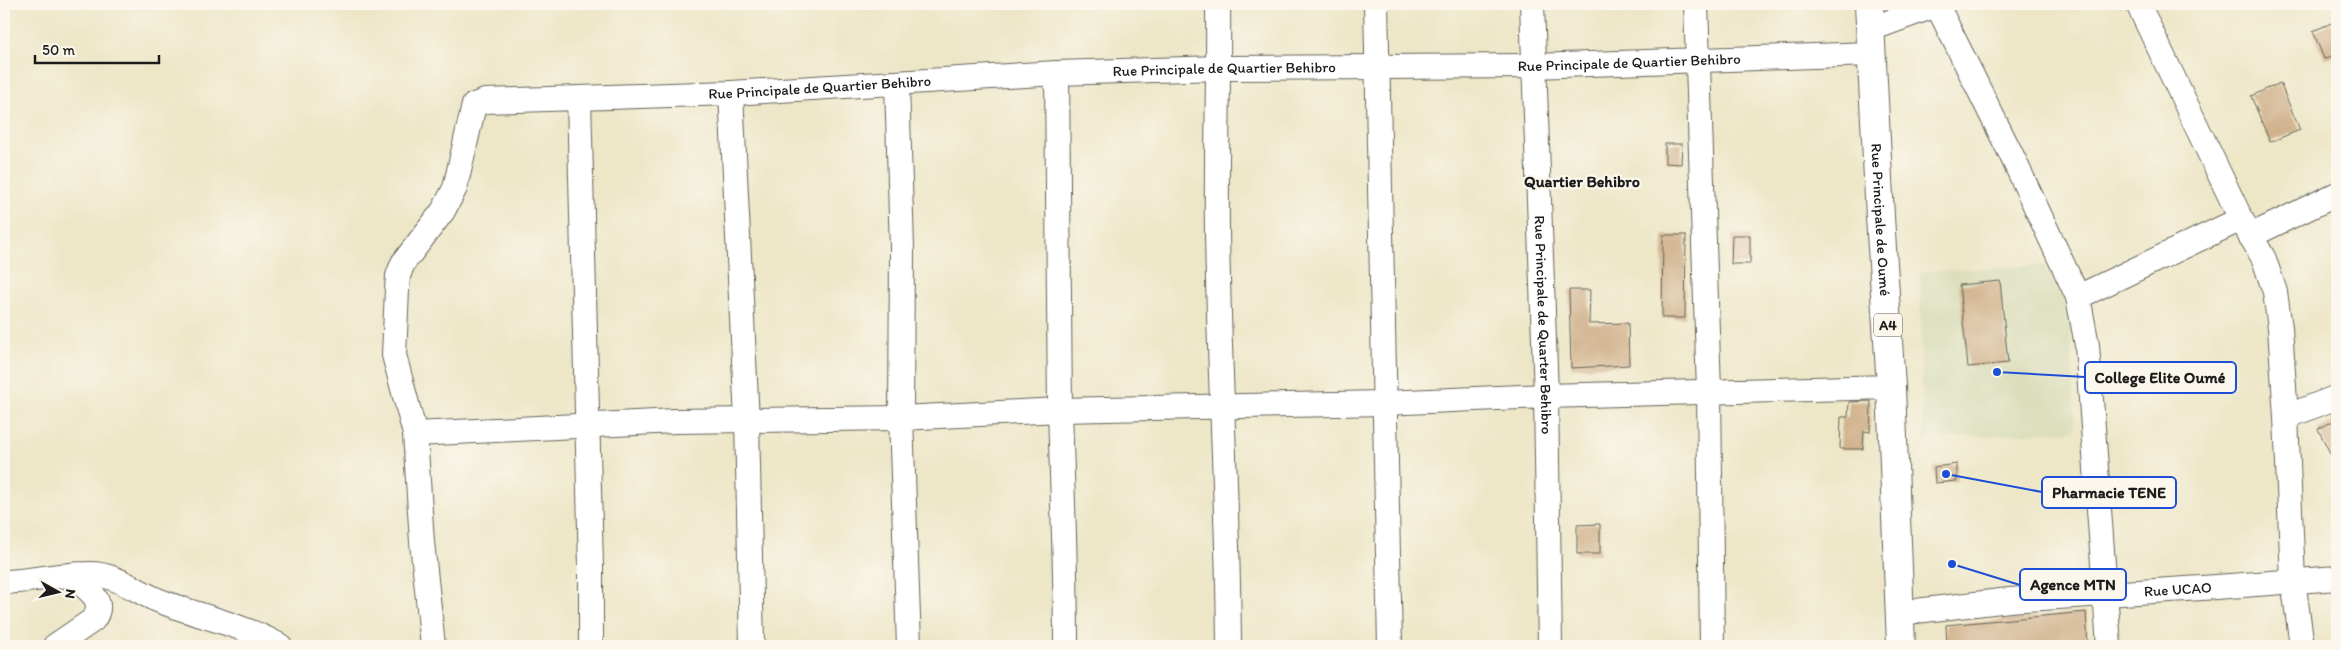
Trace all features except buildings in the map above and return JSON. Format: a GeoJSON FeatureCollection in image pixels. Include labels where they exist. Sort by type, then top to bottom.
{"type":"FeatureCollection","features":[{"type":"Feature","properties":{"kind":"main road","name":"Rue Principale de Oumé"},"geometry":{"type":"LineString","coordinates":[[1870,29],[1891,387],[1901,646]]}},
{"type":"Feature","properties":{"kind":"street"},"geometry":{"type":"LineString","coordinates":[[1218,4],[1217,229],[1221,406],[1228,547],[1229,646]]}},
{"type":"Feature","properties":{"kind":"street"},"geometry":{"type":"LineString","coordinates":[[1376,4],[1390,646]]}},
{"type":"Feature","properties":{"kind":"street","name":"Rue Principale de Quarter Behibro"},"geometry":{"type":"LineString","coordinates":[[1532,4],[1546,396],[1550,646]]}},
{"type":"Feature","properties":{"kind":"street"},"geometry":{"type":"LineString","coordinates":[[1696,4],[1709,392],[1712,646]]}},
{"type":"Feature","properties":{"kind":"street"},"geometry":{"type":"LineString","coordinates":[[1938,4],[2078,296],[2087,346],[2109,646]]}},
{"type":"Feature","properties":{"kind":"street","name":"Rue Principale de Quartier Behibro"},"geometry":{"type":"LineString","coordinates":[[415,434],[394,355],[398,276],[403,263],[443,210],[455,188],[474,105],[485,101],[731,93],[1058,73],[1219,68],[1534,66],[1698,61],[1870,29],[1938,4]]}},
{"type":"Feature","properties":{"kind":"street"},"geometry":{"type":"LineString","coordinates":[[2138,4],[2245,228],[2264,259],[2275,292],[2280,328],[2286,417],[2293,580],[2302,646]]}},
{"type":"Feature","properties":{"kind":"street"},"geometry":{"type":"LineString","coordinates":[[1058,73],[1057,248],[1060,410],[1066,548],[1066,646]]}},
{"type":"Feature","properties":{"kind":"street"},"geometry":{"type":"LineString","coordinates":[[897,83],[902,249],[901,418],[909,646]]}},
{"type":"Feature","properties":{"kind":"street"},"geometry":{"type":"LineString","coordinates":[[731,93],[747,421],[752,646]]}},
{"type":"Feature","properties":{"kind":"street"},"geometry":{"type":"LineString","coordinates":[[579,98],[591,646]]}},
{"type":"Feature","properties":{"kind":"street"},"geometry":{"type":"LineString","coordinates":[[2078,296],[2245,228],[2337,194]]}},
{"type":"Feature","properties":{"kind":"street"},"geometry":{"type":"LineString","coordinates":[[433,646],[422,542],[415,434],[586,424],[901,418],[1060,410],[1384,404],[1546,396],[1891,387]]}},
{"type":"Feature","properties":{"kind":"street"},"geometry":{"type":"LineString","coordinates":[[2286,417],[2337,397]]}},
{"type":"Feature","properties":{"kind":"street"},"geometry":{"type":"LineString","coordinates":[[4,582],[31,581],[88,574],[122,581],[155,598],[263,636],[280,646]]}},
{"type":"Feature","properties":{"kind":"street"},"geometry":{"type":"LineString","coordinates":[[55,646],[93,620],[99,606],[96,598],[72,576]]}},
{"type":"Feature","properties":{"kind":"street","name":"Rue UCAO"},"geometry":{"type":"LineString","coordinates":[[1899,613],[2009,600],[2337,578]]}},
{"type":"Feature","properties":{"kind":"shaded area"},"geometry":{"type":"Polygon","coordinates":[[[2044,265],[2070,313],[2075,431],[1923,439],[1920,272],[2044,265]]]}},
{"type":"Feature","properties":{"kind":"place","name":"College Elite Oumé"},"geometry":{"type":"Point","coordinates":[1997,372]}},
{"type":"Feature","properties":{"kind":"place","name":"Pharmacie TENE"},"geometry":{"type":"Point","coordinates":[1946,474]}},
{"type":"Feature","properties":{"kind":"place","name":"Agence MTN"},"geometry":{"type":"Point","coordinates":[1952,564]}},
{"type":"Feature","properties":{"kind":"district","name":"Quartier Behibro"},"geometry":{"type":"Point","coordinates":[1582,181]}}]}
